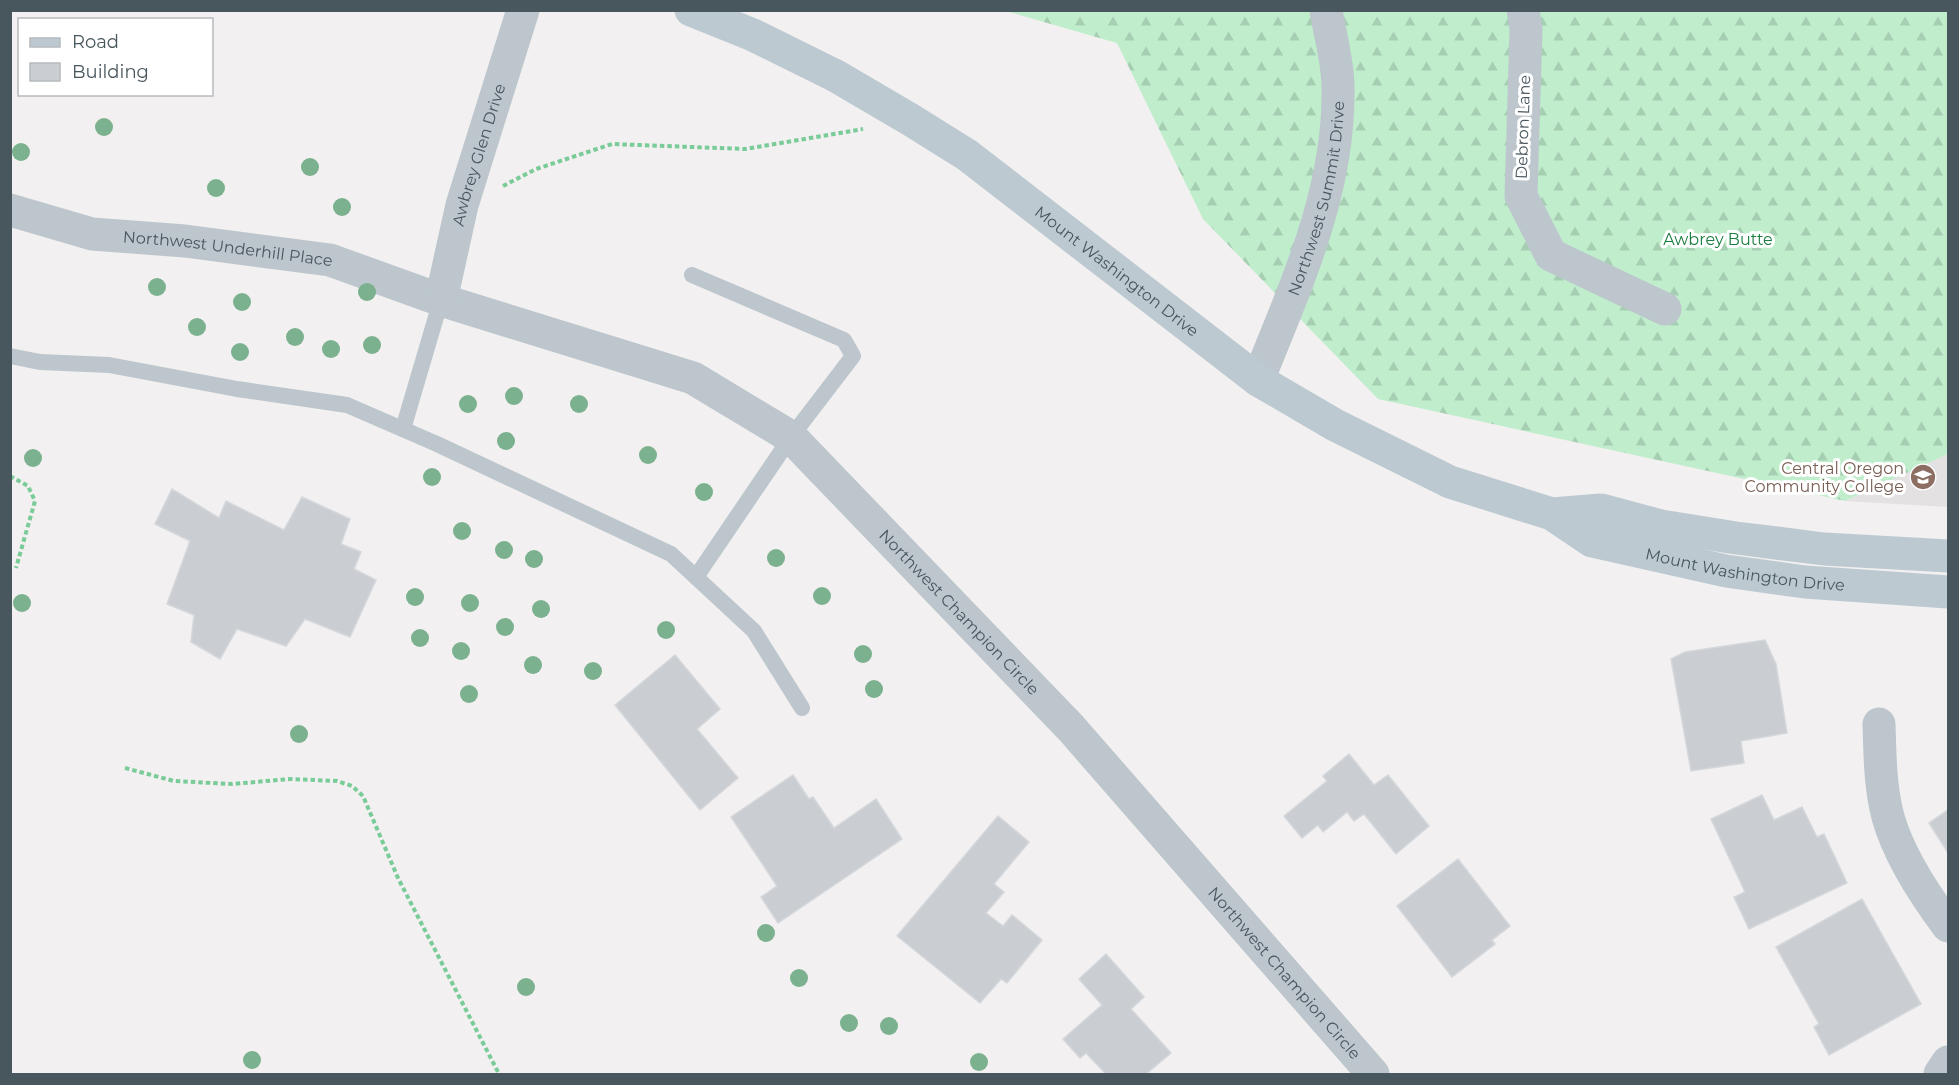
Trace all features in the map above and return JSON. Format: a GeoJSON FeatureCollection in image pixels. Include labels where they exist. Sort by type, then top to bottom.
{"type":"FeatureCollection","features":[{"type":"Feature","properties":{"kind":"main road","name":"Mount Washington Drive"},"geometry":{"type":"LineString","coordinates":[[691,10],[753,35],[826,71],[911,120],[967,155],[1258,380],[1335,425],[1450,482],[1552,514],[1592,541],[1725,571],[1805,582],[1948,591]]}},
{"type":"Feature","properties":{"kind":"main road","name":"Mount Washington Drive"},"geometry":{"type":"LineString","coordinates":[[1552,514],[1601,510],[1661,526],[1736,538],[1824,549],[1948,556]]}},
{"type":"Feature","properties":{"kind":"street","name":"Awbrey Glen Drive"},"geometry":{"type":"LineString","coordinates":[[441,300],[462,205],[523,10]]}},
{"type":"Feature","properties":{"kind":"street","name":"Northwest Summit Drive"},"geometry":{"type":"LineString","coordinates":[[1258,380],[1307,259],[1331,179],[1339,86],[1326,10]]}},
{"type":"Feature","properties":{"kind":"street","name":"Debron Lane"},"geometry":{"type":"LineString","coordinates":[[1523,10],[1526,29],[1521,196],[1551,255],[1665,309]]}},
{"type":"Feature","properties":{"kind":"street","name":"Northwest Underhill Place"},"geometry":{"type":"LineString","coordinates":[[10,210],[92,234],[185,241],[330,260],[441,300]]}},
{"type":"Feature","properties":{"kind":"street","name":"Northwest Champion Circle"},"geometry":{"type":"LineString","coordinates":[[441,300],[693,378],[791,437],[1071,728],[1373,1074]]}},
{"type":"Feature","properties":{"kind":"street"},"geometry":{"type":"LineString","coordinates":[[1878,724],[1880,773],[1888,818],[1906,860],[1948,926]]}},
{"type":"Feature","properties":{"kind":"street"},"geometry":{"type":"LineString","coordinates":[[1940,1074],[1948,1062]]}},
{"type":"Feature","properties":{"kind":"lane"},"geometry":{"type":"LineString","coordinates":[[692,275],[844,340],[853,356],[791,437],[696,577]]}},
{"type":"Feature","properties":{"kind":"lane"},"geometry":{"type":"LineString","coordinates":[[403,429],[441,300]]}},
{"type":"Feature","properties":{"kind":"lane"},"geometry":{"type":"LineString","coordinates":[[10,356],[40,362],[109,365],[237,389],[347,405],[403,429],[671,554],[754,631],[802,708]]}},
{"type":"Feature","properties":{"kind":"path"},"geometry":{"type":"LineString","coordinates":[[462,205],[536,169],[612,144],[745,149],[911,120]]}},
{"type":"Feature","properties":{"kind":"path"},"geometry":{"type":"LineString","coordinates":[[10,477],[28,486],[35,501],[16,568]]}},
{"type":"Feature","properties":{"kind":"path"},"geometry":{"type":"LineString","coordinates":[[124,768],[174,781],[232,784],[290,780],[337,781],[352,786],[363,796],[398,879],[499,1074]]}},
{"type":"Feature","properties":{"kind":"shaded area","name":"Central Oregon Community College"},"geometry":{"type":"Polygon","coordinates":[[[1948,454],[1948,507],[1845,501],[1948,454]]]}},
{"type":"Feature","properties":{"kind":"green space","name":"Awbrey Butte"},"geometry":{"type":"Polygon","coordinates":[[[1006,11],[1948,11],[1948,454],[1845,501],[1378,399],[1203,219],[1117,43],[1006,11]]]}},
{"type":"Feature","properties":{"kind":"building"},"geometry":{"type":"Polygon","coordinates":[[[172,489],[219,518],[226,501],[284,530],[302,497],[350,519],[341,544],[361,552],[354,569],[376,580],[350,637],[305,619],[286,646],[237,629],[220,659],[191,642],[194,615],[167,604],[190,541],[155,524],[172,489]]]}},
{"type":"Feature","properties":{"kind":"building"},"geometry":{"type":"Polygon","coordinates":[[[1765,640],[1776,664],[1787,733],[1741,741],[1744,763],[1691,771],[1671,659],[1685,652],[1765,640]]]}},
{"type":"Feature","properties":{"kind":"building"},"geometry":{"type":"Polygon","coordinates":[[[675,655],[720,709],[697,729],[738,778],[700,810],[615,705],[675,655]]]}},
{"type":"Feature","properties":{"kind":"building"},"geometry":{"type":"Polygon","coordinates":[[[1349,754],[1374,785],[1388,775],[1429,826],[1396,854],[1364,814],[1354,821],[1347,812],[1323,832],[1318,825],[1302,838],[1284,816],[1327,781],[1323,776],[1349,754]]]}},
{"type":"Feature","properties":{"kind":"building"},"geometry":{"type":"Polygon","coordinates":[[[793,775],[809,799],[813,797],[834,828],[876,799],[902,839],[778,923],[761,897],[777,886],[731,817],[793,775]]]}},
{"type":"Feature","properties":{"kind":"building"},"geometry":{"type":"Polygon","coordinates":[[[1762,795],[1774,820],[1802,807],[1817,837],[1824,834],[1847,883],[1749,929],[1734,897],[1745,892],[1711,819],[1762,795]]]}},
{"type":"Feature","properties":{"kind":"building"},"geometry":{"type":"Polygon","coordinates":[[[1948,810],[1948,853],[1929,823],[1948,810]]]}},
{"type":"Feature","properties":{"kind":"building"},"geometry":{"type":"Polygon","coordinates":[[[998,816],[1029,842],[994,884],[1004,892],[986,913],[1003,926],[1012,915],[1042,940],[1007,983],[1001,979],[980,1003],[897,936],[998,816]]]}},
{"type":"Feature","properties":{"kind":"building"},"geometry":{"type":"Polygon","coordinates":[[[1458,859],[1510,926],[1492,940],[1495,944],[1452,977],[1397,906],[1458,859]]]}},
{"type":"Feature","properties":{"kind":"building"},"geometry":{"type":"Polygon","coordinates":[[[1862,899],[1921,1004],[1829,1055],[1814,1027],[1819,1024],[1776,947],[1862,899]]]}},
{"type":"Feature","properties":{"kind":"building"},"geometry":{"type":"Polygon","coordinates":[[[1106,954],[1144,997],[1131,1009],[1171,1053],[1146,1074],[1106,1074],[1086,1053],[1080,1058],[1063,1039],[1102,1005],[1079,979],[1106,954]]]}},
{"type":"Feature","properties":{"kind":"place","name":"Central Oregon Community College"},"geometry":{"type":"Point","coordinates":[1923,477]}}]}
